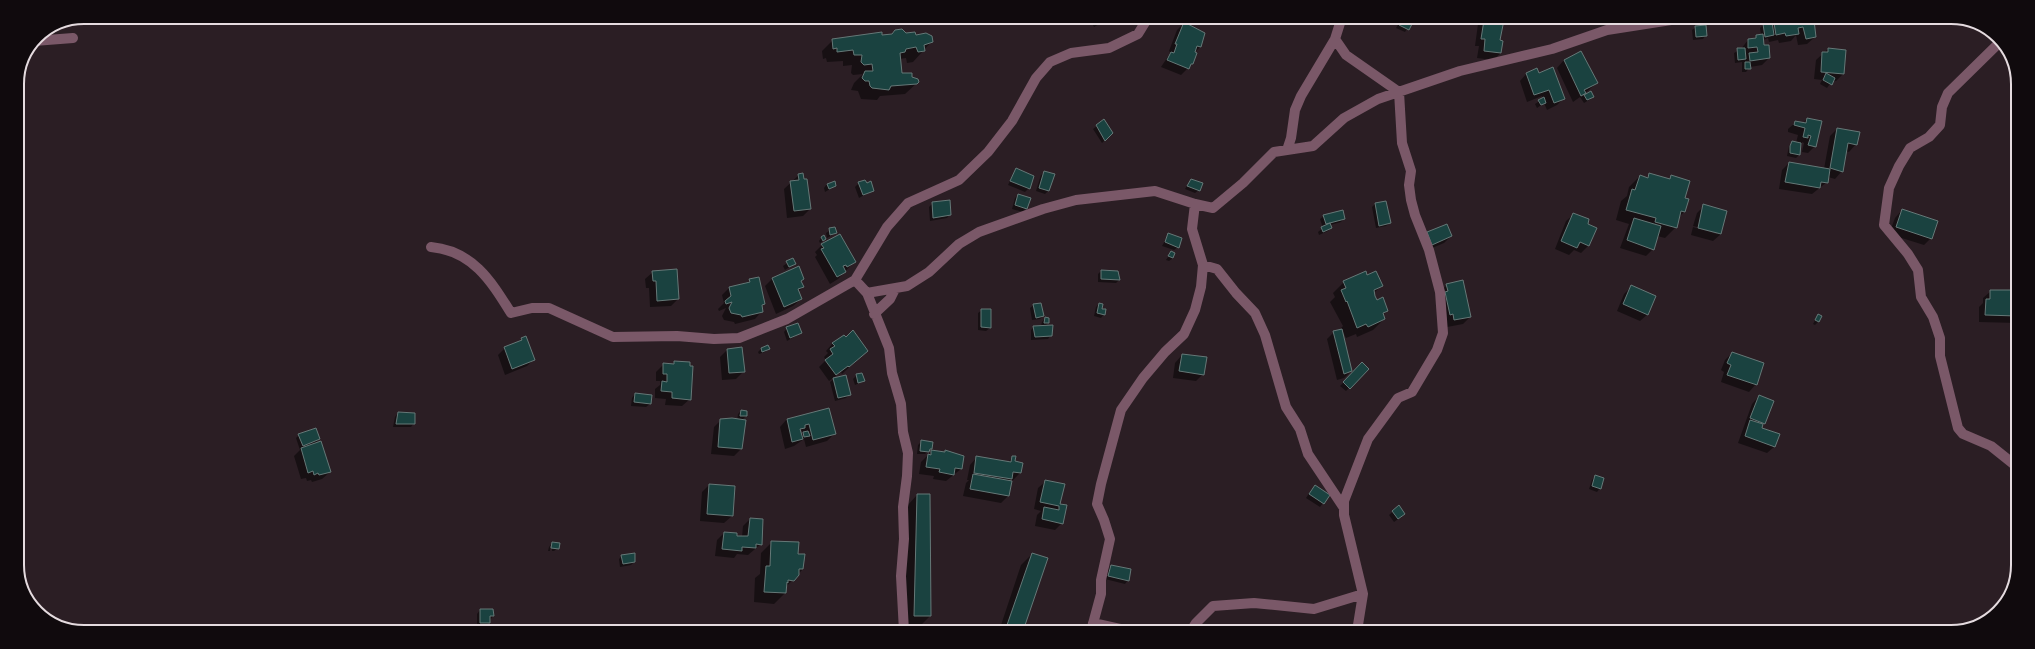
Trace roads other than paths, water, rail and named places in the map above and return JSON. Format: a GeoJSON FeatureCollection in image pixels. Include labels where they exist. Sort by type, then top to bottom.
{"type":"FeatureCollection","features":[{"type":"Feature","properties":{"kind":"street"},"geometry":{"type":"LineString","coordinates":[[431,247],[448,249],[463,257],[481,271],[511,313],[532,308],[549,308],[613,337],[677,336],[739,338],[787,319],[855,280],[887,227],[908,203],[960,180],[988,152],[1012,121],[1036,78],[1050,62],[1071,53],[1109,48],[1138,34],[1144,24]]}},
{"type":"Feature","properties":{"kind":"street"},"geometry":{"type":"LineString","coordinates":[[1287,150],[1291,138],[1295,110],[1300,96],[1335,39],[1340,24]]}},
{"type":"Feature","properties":{"kind":"street"},"geometry":{"type":"LineString","coordinates":[[867,293],[907,286],[929,272],[959,244],[979,232],[1049,207],[1076,200],[1154,191],[1213,208],[1243,183],[1274,152],[1313,146],[1344,118],[1378,99],[1460,71],[1552,49],[1608,30],[1646,24]]}},
{"type":"Feature","properties":{"kind":"street"},"geometry":{"type":"LineString","coordinates":[[44,40],[73,38]]}},
{"type":"Feature","properties":{"kind":"street"},"geometry":{"type":"LineString","coordinates":[[1335,39],[1346,55],[1399,92]]}},
{"type":"Feature","properties":{"kind":"street"},"geometry":{"type":"LineString","coordinates":[[1996,45],[1948,93],[1942,107],[1940,125],[1930,137],[1910,148],[1898,166],[1889,188],[1884,225],[1908,254],[1918,270],[1921,297],[1933,317],[1940,338],[1940,356],[1958,428],[1963,434],[1991,446],[2011,462]]}},
{"type":"Feature","properties":{"kind":"street"},"geometry":{"type":"LineString","coordinates":[[1344,508],[1349,488],[1368,439],[1398,398],[1412,392],[1437,350],[1443,333],[1440,292],[1429,250],[1415,215],[1411,200],[1409,185],[1411,171],[1402,143],[1399,92]]}},
{"type":"Feature","properties":{"kind":"street"},"geometry":{"type":"LineString","coordinates":[[1093,625],[1101,594],[1101,580],[1110,539],[1097,504],[1121,410],[1143,378],[1165,352],[1184,334],[1195,310],[1201,287],[1203,265],[1192,229],[1195,204]]}},
{"type":"Feature","properties":{"kind":"street"},"geometry":{"type":"LineString","coordinates":[[1203,265],[1217,269],[1236,293],[1255,313],[1265,335],[1286,407],[1300,430],[1308,454],[1344,508],[1363,594],[1358,625]]}},
{"type":"Feature","properties":{"kind":"street"},"geometry":{"type":"LineString","coordinates":[[855,280],[867,293],[888,348],[892,373],[901,404],[903,432],[908,453],[903,507],[901,576],[904,625]]}},
{"type":"Feature","properties":{"kind":"street"},"geometry":{"type":"LineString","coordinates":[[874,314],[890,299],[895,289]]}},
{"type":"Feature","properties":{"kind":"street"},"geometry":{"type":"LineString","coordinates":[[1195,625],[1213,606],[1254,603],[1314,609],[1363,594]]}}]}
